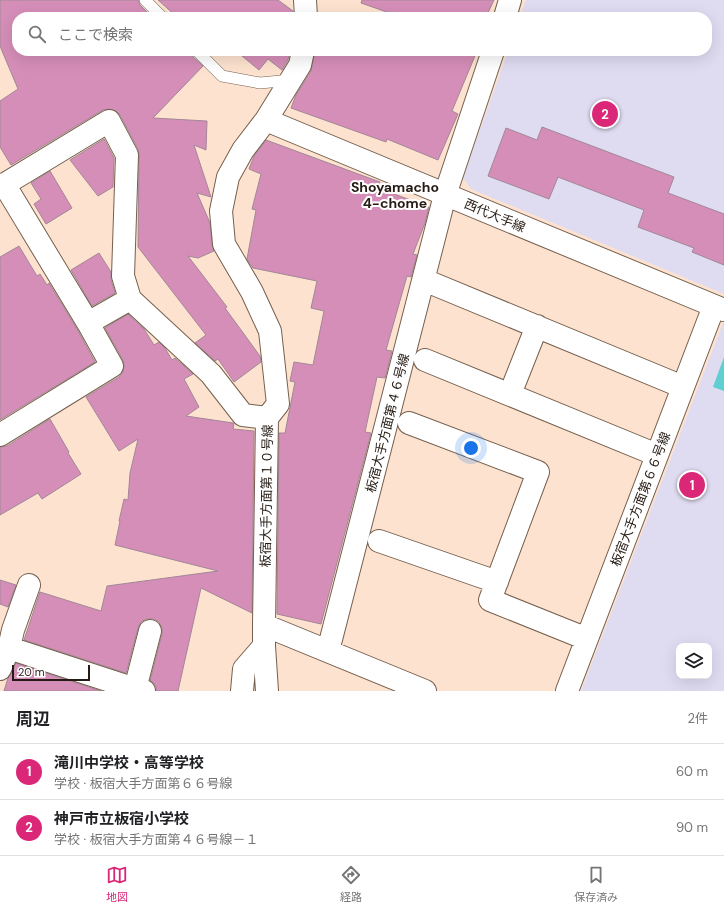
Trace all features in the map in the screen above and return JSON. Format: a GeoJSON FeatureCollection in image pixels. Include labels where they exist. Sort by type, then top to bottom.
{"type":"FeatureCollection","features":[{"type":"Feature","properties":{"kind":"street"},"geometry":{"type":"LineString","coordinates":[[305,0],[306,12]]}},
{"type":"Feature","properties":{"kind":"street"},"geometry":{"type":"LineString","coordinates":[[506,12],[510,0]]}},
{"type":"Feature","properties":{"kind":"street","name":"板宿大手方面第１０号線"},"geometry":{"type":"LineString","coordinates":[[267,691],[264,635],[266,418],[278,404],[270,331],[252,292],[224,244],[221,211],[228,177],[243,150],[266,120],[300,65],[302,56]]}},
{"type":"Feature","properties":{"kind":"street","name":"板宿大手方面第４６号線"},"geometry":{"type":"LineString","coordinates":[[328,651],[445,195],[491,56]]}},
{"type":"Feature","properties":{"kind":"street","name":"西代大手線"},"geometry":{"type":"LineString","coordinates":[[266,120],[719,308]]}},
{"type":"Feature","properties":{"kind":"street"},"geometry":{"type":"LineString","coordinates":[[0,435],[112,366],[88,323],[2,186],[108,121],[127,155],[123,276],[130,299],[211,374],[242,415],[266,418]]}},
{"type":"Feature","properties":{"kind":"street"},"geometry":{"type":"LineString","coordinates":[[424,280],[683,387]]}},
{"type":"Feature","properties":{"kind":"street"},"geometry":{"type":"LineString","coordinates":[[88,323],[130,299]]}},
{"type":"Feature","properties":{"kind":"street","name":"板宿大手方面第６６号線"},"geometry":{"type":"LineString","coordinates":[[567,691],[683,387],[719,308]]}},
{"type":"Feature","properties":{"kind":"street"},"geometry":{"type":"LineString","coordinates":[[514,384],[537,326]]}},
{"type":"Feature","properties":{"kind":"street"},"geometry":{"type":"LineString","coordinates":[[425,360],[657,455]]}},
{"type":"Feature","properties":{"kind":"street"},"geometry":{"type":"LineString","coordinates":[[409,423],[538,472],[490,600],[587,639]]}},
{"type":"Feature","properties":{"kind":"street"},"geometry":{"type":"LineString","coordinates":[[379,541],[497,582]]}},
{"type":"Feature","properties":{"kind":"street"},"geometry":{"type":"LineString","coordinates":[[0,669],[7,633],[29,585]]}},
{"type":"Feature","properties":{"kind":"street"},"geometry":{"type":"LineString","coordinates":[[7,633],[139,690],[150,631]]}},
{"type":"Feature","properties":{"kind":"street"},"geometry":{"type":"LineString","coordinates":[[242,691],[244,669],[264,635],[328,651],[425,691]]}},
{"type":"Feature","properties":{"kind":"lane"},"geometry":{"type":"LineString","coordinates":[[145,0],[157,12]]}},
{"type":"Feature","properties":{"kind":"lane"},"geometry":{"type":"LineString","coordinates":[[202,56],[222,76],[260,83],[291,79]]}},
{"type":"Feature","properties":{"kind":"shaded area"},"geometry":{"type":"Polygon","coordinates":[[[526,0],[724,0],[724,294],[471,189],[463,178],[506,56],[712,56],[712,12],[522,12],[526,0]]]}},
{"type":"Feature","properties":{"kind":"shaded area"},"geometry":{"type":"Polygon","coordinates":[[[723,323],[724,323],[724,691],[581,691],[723,323]]]}},
{"type":"Feature","properties":{"kind":"water"},"geometry":{"type":"Polygon","coordinates":[[[724,357],[724,391],[713,387],[724,357]]]}},
{"type":"Feature","properties":{"kind":"building"},"geometry":{"type":"Polygon","coordinates":[[[0,0],[138,0],[140,5],[147,12],[12,12],[12,56],[192,56],[203,66],[153,118],[207,121],[206,150],[194,145],[211,197],[197,193],[210,223],[214,251],[198,258],[188,256],[227,307],[225,308],[260,356],[261,362],[234,382],[218,359],[215,361],[195,343],[206,335],[138,247],[139,155],[138,149],[120,115],[116,111],[109,109],[103,110],[11,165],[0,147],[0,101],[18,89],[0,46],[0,0]]]}},
{"type":"Feature","properties":{"kind":"building"},"geometry":{"type":"Polygon","coordinates":[[[158,0],[278,0],[293,11],[293,12],[171,12],[158,0]]]}},
{"type":"Feature","properties":{"kind":"building"},"geometry":{"type":"Polygon","coordinates":[[[362,0],[494,0],[488,12],[387,12],[361,3],[362,0]]]}},
{"type":"Feature","properties":{"kind":"building"},"geometry":{"type":"Polygon","coordinates":[[[242,56],[289,56],[282,70],[268,59],[259,70],[242,56]]]}},
{"type":"Feature","properties":{"kind":"building"},"geometry":{"type":"Polygon","coordinates":[[[314,56],[475,56],[452,111],[458,114],[438,160],[387,139],[386,142],[291,108],[296,95],[311,71],[314,56]]]}},
{"type":"Feature","properties":{"kind":"building"},"geometry":{"type":"Polygon","coordinates":[[[542,127],[674,177],[668,193],[724,214],[724,265],[692,252],[694,248],[638,227],[644,210],[558,177],[549,199],[488,176],[506,128],[537,140],[542,127]]]}},
{"type":"Feature","properties":{"kind":"building"},"geometry":{"type":"Polygon","coordinates":[[[104,139],[114,158],[113,187],[98,196],[70,160],[104,139]]]}},
{"type":"Feature","properties":{"kind":"building"},"geometry":{"type":"Polygon","coordinates":[[[266,140],[380,182],[378,188],[429,207],[425,223],[413,254],[417,255],[411,277],[407,276],[386,350],[392,351],[385,378],[377,377],[365,432],[371,433],[321,624],[277,614],[279,433],[285,433],[295,382],[290,381],[294,362],[313,365],[324,311],[311,308],[317,281],[253,268],[247,259],[256,210],[252,209],[261,174],[249,169],[254,156],[266,140]]]}},
{"type":"Feature","properties":{"kind":"building"},"geometry":{"type":"Polygon","coordinates":[[[50,171],[72,208],[46,224],[34,204],[41,199],[31,183],[50,171]]]}},
{"type":"Feature","properties":{"kind":"building"},"geometry":{"type":"Polygon","coordinates":[[[19,246],[37,276],[40,274],[47,285],[49,283],[95,362],[0,420],[0,257],[19,246]]]}},
{"type":"Feature","properties":{"kind":"building"},"geometry":{"type":"Polygon","coordinates":[[[99,253],[111,272],[111,280],[115,293],[92,306],[71,270],[99,253]]]}},
{"type":"Feature","properties":{"kind":"building"},"geometry":{"type":"Polygon","coordinates":[[[128,314],[144,329],[154,345],[159,342],[165,348],[172,360],[175,358],[193,374],[184,379],[199,407],[186,416],[234,423],[233,429],[254,431],[252,613],[201,588],[178,691],[156,691],[156,687],[153,682],[150,681],[162,634],[162,628],[159,622],[153,619],[146,619],[141,622],[138,628],[126,673],[24,640],[40,592],[101,611],[107,586],[218,571],[115,545],[124,499],[128,500],[130,473],[138,439],[119,451],[86,397],[119,377],[123,372],[123,360],[105,328],[128,314]]]}},
{"type":"Feature","properties":{"kind":"building"},"geometry":{"type":"Polygon","coordinates":[[[50,419],[81,474],[42,499],[38,493],[0,515],[0,447],[7,446],[50,419]]]}},
{"type":"Feature","properties":{"kind":"building"},"geometry":{"type":"Polygon","coordinates":[[[0,580],[16,585],[8,607],[0,604],[0,580]]]}},
{"type":"Feature","properties":{"kind":"building"},"geometry":{"type":"Polygon","coordinates":[[[16,663],[101,691],[4,691],[8,678],[16,663]]]}},
{"type":"Feature","properties":{"kind":"place","name":"神戸市立板宿小学校"},"geometry":{"type":"Point","coordinates":[605,114]}},
{"type":"Feature","properties":{"kind":"place","name":"滝川中学校・高等学校"},"geometry":{"type":"Point","coordinates":[692,485]}},
{"type":"Feature","properties":{"kind":"district","name":"Shoyamacho 4-chome"},"geometry":{"type":"Point","coordinates":[395,196]}}]}
